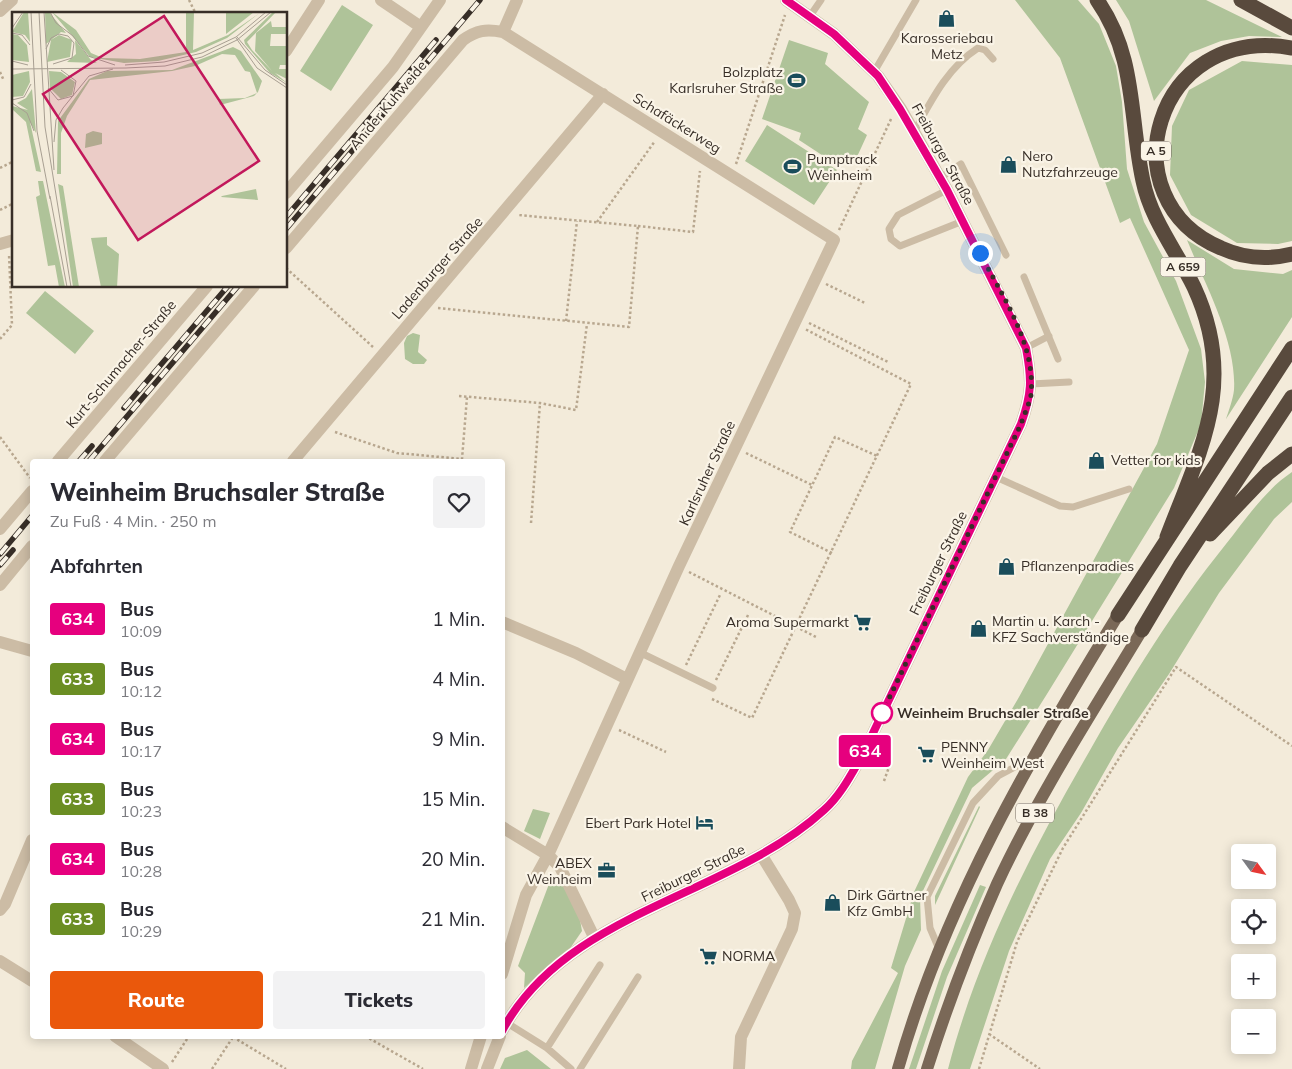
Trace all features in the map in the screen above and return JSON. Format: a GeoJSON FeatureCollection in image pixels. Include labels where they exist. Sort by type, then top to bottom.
{"type":"FeatureCollection","features":[{"type":"Feature","properties":{"kind":"highway","name":"A 659"},"geometry":{"type":"LineString","coordinates":[[1097,0],[1112,25],[1127,64],[1143,183],[1157,219],[1197,294],[1211,334],[1215,382],[1211,416],[1167,537]]}},
{"type":"Feature","properties":{"kind":"highway"},"geometry":{"type":"LineString","coordinates":[[1241,0],[1292,28]]}},
{"type":"Feature","properties":{"kind":"highway","name":"A 5"},"geometry":{"type":"LineString","coordinates":[[1292,48],[1273,45],[1245,46],[1218,54],[1194,69],[1166,105],[1156,148],[1157,164],[1165,193],[1181,218],[1203,238],[1216,246],[1244,256],[1274,257],[1292,254]]}},
{"type":"Feature","properties":{"kind":"highway","name":"A 659"},"geometry":{"type":"LineString","coordinates":[[1118,615],[1167,537],[1292,348]]}},
{"type":"Feature","properties":{"kind":"highway"},"geometry":{"type":"LineString","coordinates":[[1142,630],[1180,566],[1292,397]]}},
{"type":"Feature","properties":{"kind":"highway"},"geometry":{"type":"LineString","coordinates":[[1180,566],[1268,473],[1292,454]]}},
{"type":"Feature","properties":{"kind":"main road","name":"B 38"},"geometry":{"type":"LineString","coordinates":[[898,1069],[907,1038],[939,949],[974,870],[1033,758],[1118,615]]}},
{"type":"Feature","properties":{"kind":"main road","name":"B 38"},"geometry":{"type":"LineString","coordinates":[[927,1069],[964,960],[998,883],[1058,771],[1142,630]]}},
{"type":"Feature","properties":{"kind":"street"},"geometry":{"type":"LineString","coordinates":[[0,11],[12,0]]}},
{"type":"Feature","properties":{"kind":"street"},"geometry":{"type":"LineString","coordinates":[[381,0],[421,27]]}},
{"type":"Feature","properties":{"kind":"street"},"geometry":{"type":"LineString","coordinates":[[288,190],[393,67],[440,0]]}},
{"type":"Feature","properties":{"kind":"street"},"geometry":{"type":"LineString","coordinates":[[503,32],[517,0]]}},
{"type":"Feature","properties":{"kind":"street","name":"Freiburger Straße"},"geometry":{"type":"LineString","coordinates":[[505,1027],[530,991],[553,968],[594,937],[762,856],[795,834],[825,809],[838,794],[863,754],[1021,424],[1030,397],[1031,384],[1026,348],[947,190],[900,109],[874,72],[834,34],[788,1]]}},
{"type":"Feature","properties":{"kind":"street"},"geometry":{"type":"LineString","coordinates":[[288,48],[315,2]]}},
{"type":"Feature","properties":{"kind":"street","name":"An der Kuhweide"},"geometry":{"type":"LineString","coordinates":[[288,246],[463,40],[474,31],[488,29],[503,32]]}},
{"type":"Feature","properties":{"kind":"street","name":"Schafäckerweg"},"geometry":{"type":"LineString","coordinates":[[503,32],[834,240]]}},
{"type":"Feature","properties":{"kind":"street","name":"Ladenburger Straße"},"geometry":{"type":"LineString","coordinates":[[295,459],[603,94]]}},
{"type":"Feature","properties":{"kind":"street","name":"Karlsruher Straße"},"geometry":{"type":"LineString","coordinates":[[505,964],[526,895],[548,855],[639,652],[834,240]]}},
{"type":"Feature","properties":{"kind":"street","name":"Kurt-Schumacher-Straße"},"geometry":{"type":"LineString","coordinates":[[60,459],[205,288]]}},
{"type":"Feature","properties":{"kind":"street"},"geometry":{"type":"LineString","coordinates":[[107,459],[252,288]]}},
{"type":"Feature","properties":{"kind":"street"},"geometry":{"type":"LineString","coordinates":[[0,529],[30,493]]}},
{"type":"Feature","properties":{"kind":"street"},"geometry":{"type":"LineString","coordinates":[[0,585],[30,548]]}},
{"type":"Feature","properties":{"kind":"street"},"geometry":{"type":"LineString","coordinates":[[505,623],[576,653],[627,679]]}},
{"type":"Feature","properties":{"kind":"street"},"geometry":{"type":"LineString","coordinates":[[0,642],[30,650]]}},
{"type":"Feature","properties":{"kind":"street"},"geometry":{"type":"LineString","coordinates":[[505,829],[548,855],[560,867],[594,937]]}},
{"type":"Feature","properties":{"kind":"street"},"geometry":{"type":"LineString","coordinates":[[0,910],[5,904],[30,845]]}},
{"type":"Feature","properties":{"kind":"street"},"geometry":{"type":"LineString","coordinates":[[738,1069],[741,1037],[792,929],[795,914],[789,900],[762,856]]}},
{"type":"Feature","properties":{"kind":"street"},"geometry":{"type":"LineString","coordinates":[[0,961],[30,981]]}},
{"type":"Feature","properties":{"kind":"street"},"geometry":{"type":"LineString","coordinates":[[119,1039],[163,1069]]}},
{"type":"Feature","properties":{"kind":"street"},"geometry":{"type":"LineString","coordinates":[[471,1069],[480,1039]]}},
{"type":"Feature","properties":{"kind":"street"},"geometry":{"type":"LineString","coordinates":[[487,1069],[499,1039]]}},
{"type":"Feature","properties":{"kind":"lane"},"geometry":{"type":"LineString","coordinates":[[810,16],[821,0]]}},
{"type":"Feature","properties":{"kind":"lane"},"geometry":{"type":"LineString","coordinates":[[874,72],[916,0]]}},
{"type":"Feature","properties":{"kind":"lane"},"geometry":{"type":"LineString","coordinates":[[914,132],[946,78],[969,54],[978,48],[985,50],[993,58]]}},
{"type":"Feature","properties":{"kind":"lane"},"geometry":{"type":"LineString","coordinates":[[940,178],[961,164],[1006,255]]}},
{"type":"Feature","properties":{"kind":"lane"},"geometry":{"type":"LineString","coordinates":[[947,190],[898,215],[888,229],[891,239],[900,246],[963,221]]}},
{"type":"Feature","properties":{"kind":"lane"},"geometry":{"type":"LineString","coordinates":[[1024,277],[1058,360]]}},
{"type":"Feature","properties":{"kind":"lane"},"geometry":{"type":"LineString","coordinates":[[1026,348],[1049,336]]}},
{"type":"Feature","properties":{"kind":"lane"},"geometry":{"type":"LineString","coordinates":[[1031,384],[1069,382]]}},
{"type":"Feature","properties":{"kind":"lane"},"geometry":{"type":"LineString","coordinates":[[996,477],[1060,506],[1073,507],[1129,489]]}},
{"type":"Feature","properties":{"kind":"lane"},"geometry":{"type":"LineString","coordinates":[[639,652],[712,688]]}},
{"type":"Feature","properties":{"kind":"lane"},"geometry":{"type":"LineString","coordinates":[[939,949],[930,928],[927,897],[972,803],[998,776],[1033,758]]}},
{"type":"Feature","properties":{"kind":"lane"},"geometry":{"type":"LineString","coordinates":[[547,1048],[600,965]]}},
{"type":"Feature","properties":{"kind":"lane"},"geometry":{"type":"LineString","coordinates":[[580,1069],[638,978]]}},
{"type":"Feature","properties":{"kind":"lane"},"geometry":{"type":"LineString","coordinates":[[505,1027],[547,1048],[566,1067]]}},
{"type":"Feature","properties":{"kind":"path"},"geometry":{"type":"LineString","coordinates":[[189,0],[195,12]]}},
{"type":"Feature","properties":{"kind":"path"},"geometry":{"type":"LineString","coordinates":[[732,175],[788,1]]}},
{"type":"Feature","properties":{"kind":"path"},"geometry":{"type":"LineString","coordinates":[[0,72],[4,81]]}},
{"type":"Feature","properties":{"kind":"path"},"geometry":{"type":"LineString","coordinates":[[834,240],[891,118],[900,109]]}},
{"type":"Feature","properties":{"kind":"path"},"geometry":{"type":"LineString","coordinates":[[596,222],[662,132]]}},
{"type":"Feature","properties":{"kind":"path"},"geometry":{"type":"LineString","coordinates":[[508,208],[518,215],[693,232],[702,156]]}},
{"type":"Feature","properties":{"kind":"path"},"geometry":{"type":"LineString","coordinates":[[0,168],[12,162]]}},
{"type":"Feature","properties":{"kind":"path"},"geometry":{"type":"LineString","coordinates":[[0,210],[12,204]]}},
{"type":"Feature","properties":{"kind":"path"},"geometry":{"type":"LineString","coordinates":[[566,321],[577,221]]}},
{"type":"Feature","properties":{"kind":"path"},"geometry":{"type":"LineString","coordinates":[[428,302],[439,309],[629,327],[638,226]]}},
{"type":"Feature","properties":{"kind":"path"},"geometry":{"type":"LineString","coordinates":[[0,338],[12,324],[8,242]]}},
{"type":"Feature","properties":{"kind":"path"},"geometry":{"type":"LineString","coordinates":[[288,270],[382,355]]}},
{"type":"Feature","properties":{"kind":"path"},"geometry":{"type":"LineString","coordinates":[[816,280],[865,303]]}},
{"type":"Feature","properties":{"kind":"path"},"geometry":{"type":"LineString","coordinates":[[796,321],[888,362]]}},
{"type":"Feature","properties":{"kind":"path"},"geometry":{"type":"LineString","coordinates":[[704,695],[752,718],[911,384],[796,321]]}},
{"type":"Feature","properties":{"kind":"path"},"geometry":{"type":"LineString","coordinates":[[459,396],[540,404],[576,410],[588,324]]}},
{"type":"Feature","properties":{"kind":"path"},"geometry":{"type":"LineString","coordinates":[[324,423],[336,433],[397,453],[462,459],[467,397]]}},
{"type":"Feature","properties":{"kind":"path"},"geometry":{"type":"LineString","coordinates":[[530,523],[540,404]]}},
{"type":"Feature","properties":{"kind":"path"},"geometry":{"type":"LineString","coordinates":[[0,437],[30,478]]}},
{"type":"Feature","properties":{"kind":"path"},"geometry":{"type":"LineString","coordinates":[[832,553],[790,532],[812,485],[835,437],[877,457]]}},
{"type":"Feature","properties":{"kind":"path"},"geometry":{"type":"LineString","coordinates":[[736,448],[812,485]]}},
{"type":"Feature","properties":{"kind":"path"},"geometry":{"type":"LineString","coordinates":[[679,566],[816,637]]}},
{"type":"Feature","properties":{"kind":"path"},"geometry":{"type":"LineString","coordinates":[[682,673],[721,593]]}},
{"type":"Feature","properties":{"kind":"path"},"geometry":{"type":"LineString","coordinates":[[712,688],[749,613]]}},
{"type":"Feature","properties":{"kind":"path"},"geometry":{"type":"LineString","coordinates":[[979,1069],[1017,942],[1063,848],[1176,667],[1292,746]]}},
{"type":"Feature","properties":{"kind":"path"},"geometry":{"type":"LineString","coordinates":[[607,724],[666,752]]}},
{"type":"Feature","properties":{"kind":"path"},"geometry":{"type":"LineString","coordinates":[[863,754],[889,767]]}},
{"type":"Feature","properties":{"kind":"path"},"geometry":{"type":"LineString","coordinates":[[884,781],[891,763]]}},
{"type":"Feature","properties":{"kind":"path"},"geometry":{"type":"LineString","coordinates":[[988,1034],[1040,1069]]}},
{"type":"Feature","properties":{"kind":"path"},"geometry":{"type":"LineString","coordinates":[[167,1069],[187,1039]]}},
{"type":"Feature","properties":{"kind":"path"},"geometry":{"type":"LineString","coordinates":[[212,1069],[232,1039]]}},
{"type":"Feature","properties":{"kind":"path"},"geometry":{"type":"LineString","coordinates":[[236,1039],[286,1069]]}},
{"type":"Feature","properties":{"kind":"path"},"geometry":{"type":"LineString","coordinates":[[370,1039],[423,1069]]}},
{"type":"Feature","properties":{"kind":"green space"},"geometry":{"type":"Polygon","coordinates":[[[1015,0],[1078,0],[1099,24],[1116,66],[1122,102],[1127,169],[1144,222],[1176,281],[1201,349],[1205,382],[1201,424],[1174,488],[1047,694],[1006,759],[972,788],[920,897],[921,930],[905,966],[875,1069],[851,1069],[852,1061],[898,973],[891,968],[914,892],[968,777],[988,750],[1019,697],[1157,444],[1189,350],[1130,218],[1120,223],[1060,58],[1015,0]]]}},
{"type":"Feature","properties":{"kind":"green space"},"geometry":{"type":"Polygon","coordinates":[[[1116,0],[1206,0],[1282,37],[1249,36],[1221,41],[1190,53],[1154,101],[1129,21],[1116,0]]]}},
{"type":"Feature","properties":{"kind":"green space"},"geometry":{"type":"Polygon","coordinates":[[[342,5],[373,25],[331,91],[300,71],[342,5]]]}},
{"type":"Feature","properties":{"kind":"green space"},"geometry":{"type":"Polygon","coordinates":[[[789,40],[828,53],[825,64],[869,102],[858,129],[867,135],[856,159],[843,155],[831,161],[799,140],[801,133],[762,119],[789,40]]]}},
{"type":"Feature","properties":{"kind":"green space"},"geometry":{"type":"Polygon","coordinates":[[[1242,61],[1292,65],[1292,241],[1278,244],[1237,243],[1191,215],[1170,175],[1172,126],[1189,90],[1242,61]]]}},
{"type":"Feature","properties":{"kind":"green space","name":"Pumptrack Weinheim"},"geometry":{"type":"Polygon","coordinates":[[[767,125],[837,170],[814,205],[745,161],[767,125]]]}},
{"type":"Feature","properties":{"kind":"green space"},"geometry":{"type":"Polygon","coordinates":[[[1187,240],[1234,269],[1283,274],[1292,270],[1292,317],[1226,419],[1234,390],[1234,372],[1230,352],[1211,294],[1187,240]]]}},
{"type":"Feature","properties":{"kind":"green space"},"geometry":{"type":"Polygon","coordinates":[[[45,291],[94,331],[75,354],[26,313],[45,291]]]}},
{"type":"Feature","properties":{"kind":"green space"},"geometry":{"type":"Polygon","coordinates":[[[413,333],[420,335],[418,352],[427,360],[424,364],[413,364],[405,359],[404,343],[407,336],[413,333]]]}},
{"type":"Feature","properties":{"kind":"green space"},"geometry":{"type":"Polygon","coordinates":[[[1292,472],[1292,502],[1274,519],[1219,593],[1169,674],[1118,748],[1081,813],[1050,859],[1009,951],[970,1069],[948,1069],[974,986],[990,946],[1027,867],[1067,790],[1153,645],[1188,594],[1265,496],[1292,472]]]}},
{"type":"Feature","properties":{"kind":"green space"},"geometry":{"type":"Polygon","coordinates":[[[980,807],[935,905],[935,896],[980,807]]]}},
{"type":"Feature","properties":{"kind":"green space"},"geometry":{"type":"Polygon","coordinates":[[[533,809],[550,813],[540,839],[524,831],[533,809]]]}},
{"type":"Feature","properties":{"kind":"green space"},"geometry":{"type":"Polygon","coordinates":[[[549,884],[562,884],[579,914],[582,931],[571,947],[524,988],[525,973],[518,966],[549,884]]]}},
{"type":"Feature","properties":{"kind":"green space"},"geometry":{"type":"Polygon","coordinates":[[[980,885],[986,887],[947,977],[916,1069],[909,1069],[942,971],[980,885]]]}},
{"type":"Feature","properties":{"kind":"green space"},"geometry":{"type":"Polygon","coordinates":[[[527,1050],[551,1069],[500,1069],[505,1058],[527,1050]]]}},
{"type":"Feature","properties":{"kind":"railway"},"geometry":{"type":"LineString","coordinates":[[288,227],[480,0]]}},
{"type":"Feature","properties":{"kind":"railway"},"geometry":{"type":"LineString","coordinates":[[288,215],[436,40]]}},
{"type":"Feature","properties":{"kind":"railway"},"geometry":{"type":"LineString","coordinates":[[124,408],[226,288]]}},
{"type":"Feature","properties":{"kind":"railway"},"geometry":{"type":"LineString","coordinates":[[91,459],[236,288]]}},
{"type":"Feature","properties":{"kind":"railway"},"geometry":{"type":"LineString","coordinates":[[81,459],[92,446]]}},
{"type":"Feature","properties":{"kind":"railway"},"geometry":{"type":"LineString","coordinates":[[0,554],[30,518]]}},
{"type":"Feature","properties":{"kind":"railway"},"geometry":{"type":"LineString","coordinates":[[0,565],[13,550]]}},
{"type":"Feature","properties":{"kind":"bus line","name":"634"},"geometry":{"type":"LineString","coordinates":[[505,1026],[515,1009],[553,968],[594,937],[762,856],[795,834],[825,809],[838,794],[863,754],[1021,424],[1030,397],[1031,372],[1026,348],[1005,301],[947,190],[900,109],[878,76],[834,34],[786,0]]}},
{"type":"Feature","properties":{"kind":"place","name":"Karosseriebau Metz"},"geometry":{"type":"Point","coordinates":[947,18]}},
{"type":"Feature","properties":{"kind":"place","name":"Bolzplatz Karlsruher Straße"},"geometry":{"type":"Point","coordinates":[797,80]}},
{"type":"Feature","properties":{"kind":"place","name":"Nero Nutzfahrzeuge"},"geometry":{"type":"Point","coordinates":[1008,164]}},
{"type":"Feature","properties":{"kind":"place","name":"Pumptrack Weinheim"},"geometry":{"type":"Point","coordinates":[793,167]}},
{"type":"Feature","properties":{"kind":"place","name":"Vetter for kids"},"geometry":{"type":"Point","coordinates":[1097,460]}},
{"type":"Feature","properties":{"kind":"place","name":"Pflanzenparadies"},"geometry":{"type":"Point","coordinates":[1007,566]}},
{"type":"Feature","properties":{"kind":"place","name":"Aroma Supermarkt"},"geometry":{"type":"Point","coordinates":[863,622]}},
{"type":"Feature","properties":{"kind":"place","name":"Martin u. Karch - KFZ Sachverständige"},"geometry":{"type":"Point","coordinates":[978,629]}},
{"type":"Feature","properties":{"kind":"place","name":"Weinheim Bruchsaler Straße"},"geometry":{"type":"Point","coordinates":[882,713]}},
{"type":"Feature","properties":{"kind":"place","name":"PENNY Weinheim West"},"geometry":{"type":"Point","coordinates":[927,755]}},
{"type":"Feature","properties":{"kind":"place","name":"Ebert Park Hotel"},"geometry":{"type":"Point","coordinates":[705,823]}},
{"type":"Feature","properties":{"kind":"place","name":"ABEX Weinheim"},"geometry":{"type":"Point","coordinates":[606,871]}},
{"type":"Feature","properties":{"kind":"place","name":"Dirk Gärtner Kfz GmbH"},"geometry":{"type":"Point","coordinates":[833,903]}},
{"type":"Feature","properties":{"kind":"place","name":"NORMA"},"geometry":{"type":"Point","coordinates":[708,956]}},
{"type":"Feature","properties":{"kind":"route"},"geometry":{"type":"LineString","coordinates":[[882,713],[1021,424],[1030,397],[1031,372],[1026,348],[1005,301],[980,253]]}}]}
